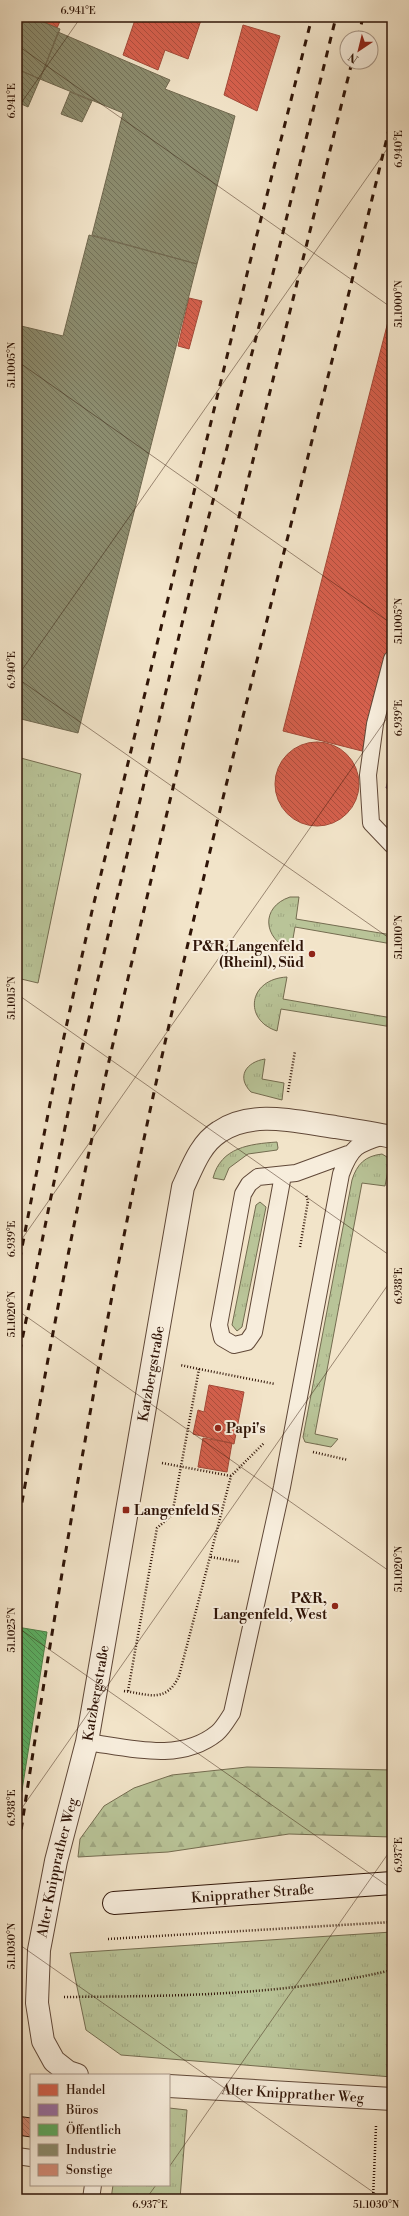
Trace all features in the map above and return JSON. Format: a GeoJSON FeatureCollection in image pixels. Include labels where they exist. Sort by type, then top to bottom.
{"type":"FeatureCollection","features":[{"type":"Feature","properties":{"kind":"street","name":"Katzbergstraße"},"geometry":{"type":"LineString","coordinates":[[87,1742],[183,1188],[199,1153],[219,1132],[237,1122],[259,1119],[285,1120],[390,1136]]}},
{"type":"Feature","properties":{"kind":"street","name":"Alter Knipprather Weg"},"geometry":{"type":"LineString","coordinates":[[75,2074],[68,2072],[54,2061],[43,2041],[38,1998],[39,1950],[56,1861],[87,1742]]}},
{"type":"Feature","properties":{"kind":"street","name":"Knipprather Straße"},"geometry":{"type":"LineString","coordinates":[[114,1903],[392,1883]]}},
{"type":"Feature","properties":{"kind":"street","name":"Alter Knipprather Weg"},"geometry":{"type":"LineString","coordinates":[[170,2086],[384,2098]]}},
{"type":"Feature","properties":{"kind":"lane"},"geometry":{"type":"LineString","coordinates":[[392,659],[375,724],[368,774],[371,823],[392,845]]}},
{"type":"Feature","properties":{"kind":"lane","name":"Katzbergstraße"},"geometry":{"type":"LineString","coordinates":[[87,1742],[158,1752],[191,1748],[218,1732],[232,1713],[290,1447],[341,1174],[348,1154],[366,1141],[390,1136]]}},
{"type":"Feature","properties":{"kind":"lane"},"geometry":{"type":"LineString","coordinates":[[283,1175],[254,1332],[247,1342],[234,1345],[222,1338],[220,1325],[243,1194],[249,1184],[258,1178],[296,1173],[348,1154]]}},
{"type":"Feature","properties":{"kind":"lane"},"geometry":{"type":"LineString","coordinates":[[17,2156],[30,2158]]}},
{"type":"Feature","properties":{"kind":"lane"},"geometry":{"type":"LineString","coordinates":[[92,2199],[93,2186]]}},
{"type":"Feature","properties":{"kind":"path"},"geometry":{"type":"LineString","coordinates":[[178,1365],[276,1384]]}},
{"type":"Feature","properties":{"kind":"path"},"geometry":{"type":"LineString","coordinates":[[128,1691],[157,1528],[172,1515],[199,1369]]}},
{"type":"Feature","properties":{"kind":"path"},"geometry":{"type":"LineString","coordinates":[[121,1690],[154,1696],[163,1694],[176,1684],[211,1557],[231,1476],[266,1441],[348,1460]]}},
{"type":"Feature","properties":{"kind":"path"},"geometry":{"type":"LineString","coordinates":[[159,1462],[231,1476]]}},
{"type":"Feature","properties":{"kind":"path"},"geometry":{"type":"LineString","coordinates":[[211,1557],[233,1561]]}},
{"type":"Feature","properties":{"kind":"path"},"geometry":{"type":"LineString","coordinates":[[240,1570],[242,1563]]}},
{"type":"Feature","properties":{"kind":"path"},"geometry":{"type":"LineString","coordinates":[[108,1938],[392,1922]]}},
{"type":"Feature","properties":{"kind":"path"},"geometry":{"type":"LineString","coordinates":[[38,1998],[186,1996],[269,1991],[349,1980],[392,1970]]}},
{"type":"Feature","properties":{"kind":"path"},"geometry":{"type":"LineString","coordinates":[[373,2199],[384,2098]]}},
{"type":"Feature","properties":{"kind":"green space"},"geometry":{"type":"Polygon","coordinates":[[[17,757],[81,774],[38,983],[17,978],[17,757]]]}},
{"type":"Feature","properties":{"kind":"green space"},"geometry":{"type":"Polygon","coordinates":[[[290,897],[299,897],[296,919],[392,935],[392,944],[295,927],[291,950],[282,945],[275,938],[270,931],[269,923],[270,915],[274,908],[280,902],[290,897]]]}},
{"type":"Feature","properties":{"kind":"green space"},"geometry":{"type":"Polygon","coordinates":[[[287,977],[283,999],[392,1018],[392,1027],[281,1009],[277,1031],[266,1026],[259,1018],[255,1010],[255,1001],[258,992],[264,985],[274,979],[287,977]]]}},
{"type":"Feature","properties":{"kind":"green space"},"geometry":{"type":"Polygon","coordinates":[[[265,1059],[262,1079],[284,1083],[282,1100],[251,1092],[244,1081],[245,1071],[248,1067],[253,1063],[265,1059]]]}},
{"type":"Feature","properties":{"kind":"green space"},"geometry":{"type":"Polygon","coordinates":[[[277,1142],[277,1150],[248,1154],[229,1168],[224,1180],[213,1178],[217,1168],[223,1160],[238,1149],[257,1144],[277,1142]]]}},
{"type":"Feature","properties":{"kind":"green space"},"geometry":{"type":"Polygon","coordinates":[[[382,1154],[387,1157],[389,1165],[385,1186],[362,1183],[315,1434],[338,1439],[331,1447],[305,1442],[303,1437],[352,1180],[356,1169],[362,1162],[376,1155],[382,1154]]]}},
{"type":"Feature","properties":{"kind":"green space"},"geometry":{"type":"Polygon","coordinates":[[[260,1202],[266,1207],[242,1327],[237,1331],[232,1325],[256,1205],[260,1202]]]}},
{"type":"Feature","properties":{"kind":"green space"},"geometry":{"type":"Polygon","coordinates":[[[247,1767],[392,1770],[392,1837],[289,1834],[168,1852],[78,1857],[80,1839],[104,1806],[134,1788],[172,1775],[247,1767]]]}},
{"type":"Feature","properties":{"kind":"green space"},"geometry":{"type":"Polygon","coordinates":[[[392,1932],[392,2077],[121,2055],[86,2030],[70,1953],[392,1932]]]}},
{"type":"Feature","properties":{"kind":"green space"},"geometry":{"type":"Polygon","coordinates":[[[170,2108],[187,2110],[180,2199],[111,2199],[113,2186],[170,2186],[170,2108]]]}},
{"type":"Feature","properties":{"kind":"building: Handel"},"geometry":{"type":"Polygon","coordinates":[[[57,17],[61,19],[57,28],[33,18],[57,17]]]}},
{"type":"Feature","properties":{"kind":"building: Handel"},"geometry":{"type":"Polygon","coordinates":[[[136,17],[202,17],[188,59],[165,50],[158,70],[123,55],[136,17]]]}},
{"type":"Feature","properties":{"kind":"building: Handel"},"geometry":{"type":"Polygon","coordinates":[[[243,25],[280,36],[257,111],[224,95],[243,25]]]}},
{"type":"Feature","properties":{"kind":"building: Handel"},"geometry":{"type":"Polygon","coordinates":[[[189,298],[202,301],[189,349],[178,346],[189,298]]]}},
{"type":"Feature","properties":{"kind":"building: Handel"},"geometry":{"type":"Polygon","coordinates":[[[392,306],[392,632],[362,751],[283,731],[392,306]]]}},
{"type":"Feature","properties":{"kind":"building: Handel"},"geometry":{"type":"Polygon","coordinates":[[[317,742],[333,745],[347,754],[356,768],[359,784],[356,800],[347,814],[333,823],[317,826],[301,823],[287,814],[278,800],[275,784],[278,768],[287,754],[301,745],[317,742]]]}},
{"type":"Feature","properties":{"kind":"building: Handel"},"geometry":{"type":"Polygon","coordinates":[[[209,1385],[244,1392],[234,1444],[193,1434],[198,1410],[204,1412],[209,1385]]]}},
{"type":"Feature","properties":{"kind":"building: Handel"},"geometry":{"type":"Polygon","coordinates":[[[203,1438],[232,1443],[227,1472],[198,1467],[203,1438]]]}},
{"type":"Feature","properties":{"kind":"building: Büros"},"geometry":{"type":"Polygon","coordinates":[[[392,765],[392,790],[386,788],[392,765]]]}},
{"type":"Feature","properties":{"kind":"building: Öffentlich"},"geometry":{"type":"Polygon","coordinates":[[[17,1627],[47,1632],[17,1822],[17,1627]]]}},
{"type":"Feature","properties":{"kind":"building: Industrie"},"geometry":{"type":"Polygon","coordinates":[[[17,17],[31,17],[60,29],[40,79],[17,69],[17,17]]]}},
{"type":"Feature","properties":{"kind":"building: Industrie"},"geometry":{"type":"Polygon","coordinates":[[[58,32],[170,80],[165,89],[235,116],[197,264],[92,235],[123,113],[40,79],[58,32]]]}},
{"type":"Feature","properties":{"kind":"building: Industrie"},"geometry":{"type":"Polygon","coordinates":[[[17,69],[40,79],[28,107],[17,102],[17,69]]]}},
{"type":"Feature","properties":{"kind":"building: Industrie"},"geometry":{"type":"Polygon","coordinates":[[[70,92],[92,101],[82,122],[61,114],[70,92]]]}},
{"type":"Feature","properties":{"kind":"building: Industrie"},"geometry":{"type":"Polygon","coordinates":[[[89,235],[197,264],[78,733],[17,718],[17,325],[63,336],[89,235]]]}},
{"type":"Feature","properties":{"kind":"building: Sonstige"},"geometry":{"type":"Polygon","coordinates":[[[17,2116],[30,2118],[30,2137],[17,2135],[17,2116]]]}},
{"type":"Feature","properties":{"kind":"railway"},"geometry":{"type":"LineString","coordinates":[[17,1273],[57,1068],[92,911],[248,270],[312,17]]}},
{"type":"Feature","properties":{"kind":"railway"},"geometry":{"type":"LineString","coordinates":[[17,1365],[74,1083],[113,914],[195,569],[272,277],[336,17]]}},
{"type":"Feature","properties":{"kind":"railway"},"geometry":{"type":"LineString","coordinates":[[360,30],[363,17]]}},
{"type":"Feature","properties":{"kind":"railway"},"geometry":{"type":"LineString","coordinates":[[17,1530],[57,1311],[102,1092],[193,705],[350,70]]}},
{"type":"Feature","properties":{"kind":"railway"},"geometry":{"type":"LineString","coordinates":[[17,1857],[51,1638],[89,1420],[109,1311],[154,1094],[230,768],[392,117]]}},
{"type":"Feature","properties":{"kind":"place","name":"P&R,Langenfeld (Rheinl), Süd"},"geometry":{"type":"Point","coordinates":[312,954]}},
{"type":"Feature","properties":{"kind":"place","name":"Papi's"},"geometry":{"type":"Point","coordinates":[218,1428]}},
{"type":"Feature","properties":{"kind":"place","name":"Langenfeld S"},"geometry":{"type":"Point","coordinates":[126,1510]}},
{"type":"Feature","properties":{"kind":"place","name":"P&R, Langenfeld, West"},"geometry":{"type":"Point","coordinates":[335,1606]}}]}
